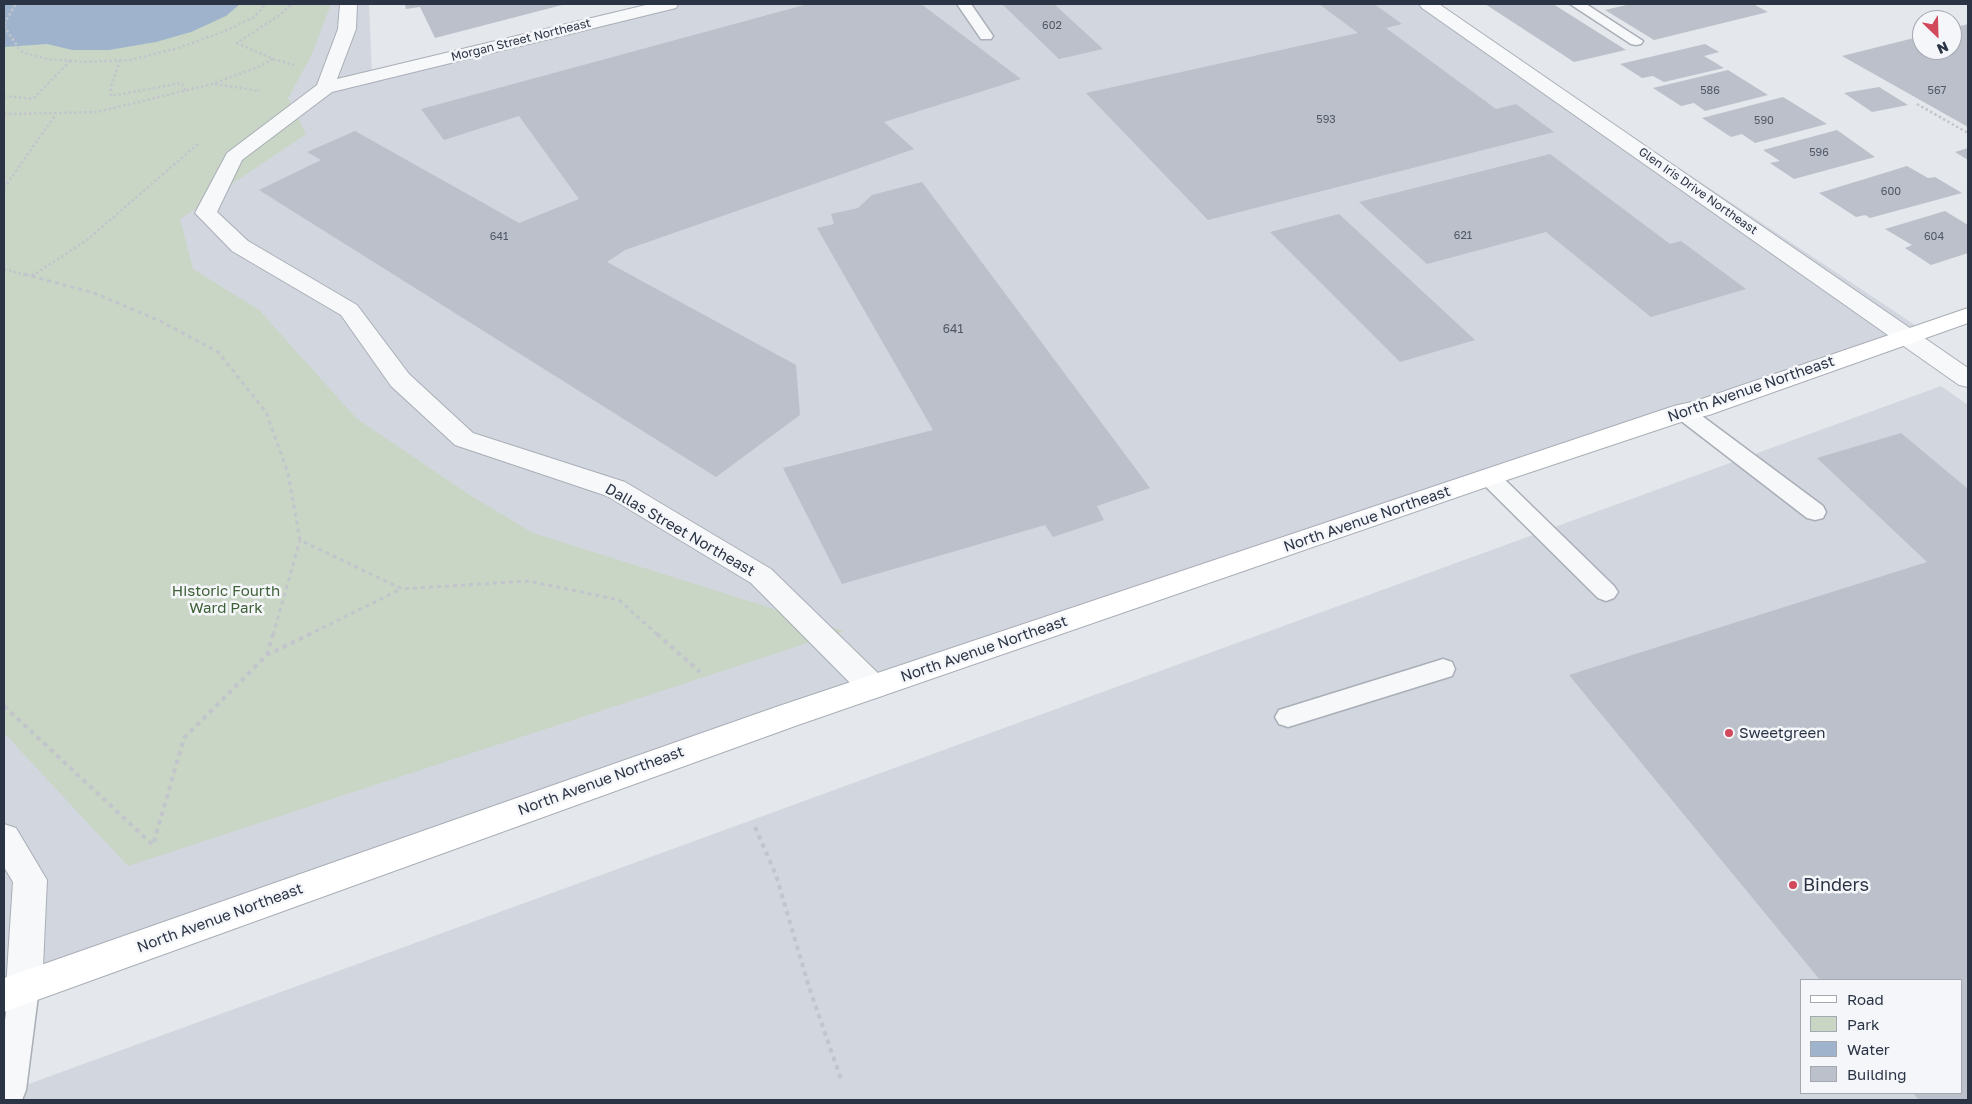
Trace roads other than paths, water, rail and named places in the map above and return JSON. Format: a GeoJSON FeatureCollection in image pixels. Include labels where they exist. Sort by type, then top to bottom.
{"type":"FeatureCollection","features":[{"type":"Feature","properties":{"kind":"main road","name":"North Avenue Northeast"},"geometry":{"type":"LineString","coordinates":[[14,991],[718,739],[1489,477],[1700,408],[1968,315]]}},
{"type":"Feature","properties":{"kind":"street"},"geometry":{"type":"LineString","coordinates":[[324,88],[347,29],[348,4]]}},
{"type":"Feature","properties":{"kind":"street","name":"Morgan Street Northeast"},"geometry":{"type":"LineString","coordinates":[[372,76],[670,4]]}},
{"type":"Feature","properties":{"kind":"street","name":"Glen Iris Drive Northeast"},"geometry":{"type":"LineString","coordinates":[[1428,4],[1968,379]]}},
{"type":"Feature","properties":{"kind":"street","name":"Dallas Street Northeast"},"geometry":{"type":"LineString","coordinates":[[372,76],[324,88],[234,157],[206,213],[240,246],[349,310],[400,380],[464,439],[616,489],[761,576],[873,687]]}},
{"type":"Feature","properties":{"kind":"street"},"geometry":{"type":"LineString","coordinates":[[4,838],[30,880],[14,991]]}},
{"type":"Feature","properties":{"kind":"lane"},"geometry":{"type":"LineString","coordinates":[[964,4],[986,36]]}},
{"type":"Feature","properties":{"kind":"lane"},"geometry":{"type":"LineString","coordinates":[[1578,4],[1636,41]]}},
{"type":"Feature","properties":{"kind":"lane"},"geometry":{"type":"LineString","coordinates":[[1683,412],[1815,512]]}},
{"type":"Feature","properties":{"kind":"lane"},"geometry":{"type":"LineString","coordinates":[[1489,477],[1606,592]]}},
{"type":"Feature","properties":{"kind":"lane"},"geometry":{"type":"LineString","coordinates":[[1288,717],[1443,669]]}},
{"type":"Feature","properties":{"kind":"lane"},"geometry":{"type":"LineString","coordinates":[[7,1095],[14,991]]}},
{"type":"Feature","properties":{"kind":"water"},"geometry":{"type":"Polygon","coordinates":[[[4,4],[240,4],[226,16],[191,32],[156,42],[109,50],[72,50],[47,44],[4,47],[4,4]]]}},
{"type":"Feature","properties":{"kind":"place","name":"Sweetgreen"},"geometry":{"type":"Point","coordinates":[1729,733]}},
{"type":"Feature","properties":{"kind":"place","name":"Binders"},"geometry":{"type":"Point","coordinates":[1793,885]}},
{"type":"Feature","properties":{"kind":"park label","name":"Historic Fourth Ward Park"},"geometry":{"type":"Point","coordinates":[226,600]}}]}
